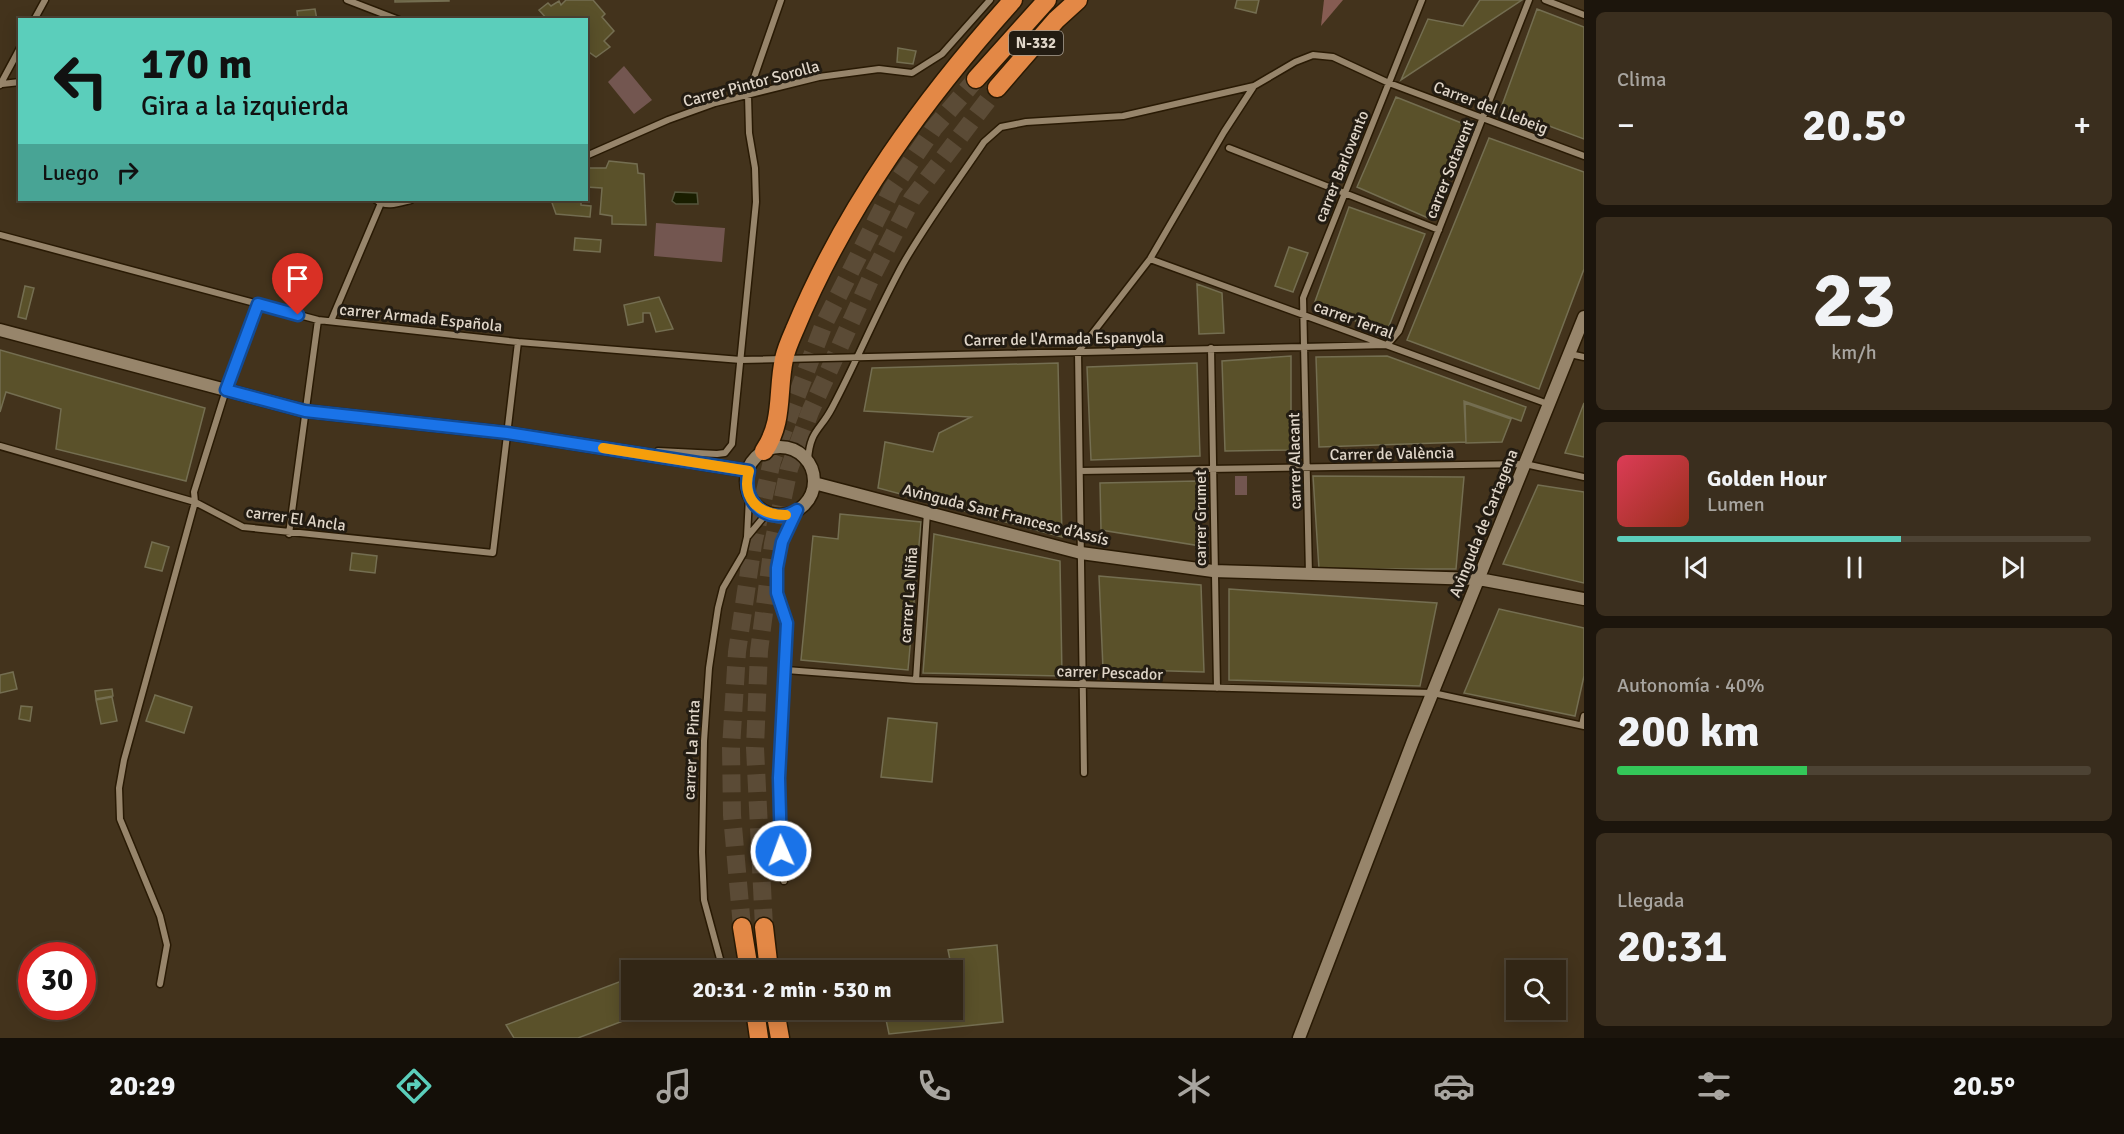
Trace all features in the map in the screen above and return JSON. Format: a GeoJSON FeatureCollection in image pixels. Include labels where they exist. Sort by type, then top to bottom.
{"type":"FeatureCollection","features":[{"type":"Feature","properties":{"kind":"highway"},"geometry":{"type":"LineString","coordinates":[[764,451],[779,418],[784,358],[816,286],[875,176],[938,86],[1013,0]]}},
{"type":"Feature","properties":{"kind":"highway","name":"N-332"},"geometry":{"type":"LineString","coordinates":[[976,79],[1047,0]]}},
{"type":"Feature","properties":{"kind":"highway","name":"N-332"},"geometry":{"type":"LineString","coordinates":[[997,88],[1056,20],[1078,0]]}},
{"type":"Feature","properties":{"kind":"highway"},"geometry":{"type":"LineString","coordinates":[[742,927],[747,960]]}},
{"type":"Feature","properties":{"kind":"highway"},"geometry":{"type":"LineString","coordinates":[[764,927],[768,960]]}},
{"type":"Feature","properties":{"kind":"highway"},"geometry":{"type":"LineString","coordinates":[[756,1020],[759,1038]]}},
{"type":"Feature","properties":{"kind":"highway"},"geometry":{"type":"LineString","coordinates":[[777,1020],[780,1038]]}},
{"type":"Feature","properties":{"kind":"main road","name":"Avinguda de Cartagena"},"geometry":{"type":"LineString","coordinates":[[1299,1038],[1413,741],[1584,317]]}},
{"type":"Feature","properties":{"kind":"main road"},"geometry":{"type":"LineString","coordinates":[[0,330],[305,411],[507,433],[749,471]]}},
{"type":"Feature","properties":{"kind":"main road"},"geometry":{"type":"LineString","coordinates":[[781,447],[796,451],[808,460],[813,470],[814,483],[808,500],[797,510],[787,514],[767,513],[754,505],[749,497],[746,483],[749,471],[764,451],[781,447]]}},
{"type":"Feature","properties":{"kind":"main road","name":"Avinguda Sant Francesc d’Assís"},"geometry":{"type":"LineString","coordinates":[[814,483],[1081,553],[1213,571],[1309,576],[1479,579],[1584,599]]}},
{"type":"Feature","properties":{"kind":"street"},"geometry":{"type":"LineString","coordinates":[[35,18],[45,0]]}},
{"type":"Feature","properties":{"kind":"street"},"geometry":{"type":"LineString","coordinates":[[347,0],[394,18]]}},
{"type":"Feature","properties":{"kind":"street"},"geometry":{"type":"LineString","coordinates":[[619,450],[724,453],[732,444],[756,202],[755,168],[749,133],[748,95],[781,0]]}},
{"type":"Feature","properties":{"kind":"street","name":"Carrer Pintor Sorolla"},"geometry":{"type":"LineString","coordinates":[[588,155],[668,120],[748,95],[819,77],[879,69],[912,73],[928,65],[942,54],[990,0]]}},
{"type":"Feature","properties":{"kind":"street","name":"carrer Barlovento"},"geometry":{"type":"LineString","coordinates":[[1306,345],[1303,298],[1422,0]]}},
{"type":"Feature","properties":{"kind":"street","name":"carrer Sotavent"},"geometry":{"type":"LineString","coordinates":[[1387,345],[1399,331],[1529,0]]}},
{"type":"Feature","properties":{"kind":"street"},"geometry":{"type":"LineString","coordinates":[[1545,0],[1584,15]]}},
{"type":"Feature","properties":{"kind":"street"},"geometry":{"type":"LineString","coordinates":[[1,84],[18,52]]}},
{"type":"Feature","properties":{"kind":"street","name":"Carrer del Llebeig"},"geometry":{"type":"LineString","coordinates":[[1254,86],[1294,62],[1313,55],[1333,57],[1389,83],[1584,156]]}},
{"type":"Feature","properties":{"kind":"street"},"geometry":{"type":"LineString","coordinates":[[1,84],[18,82]]}},
{"type":"Feature","properties":{"kind":"street"},"geometry":{"type":"LineString","coordinates":[[1084,773],[1078,352],[1150,259],[1224,132],[1254,86]]}},
{"type":"Feature","properties":{"kind":"street"},"geometry":{"type":"LineString","coordinates":[[808,460],[809,443],[815,429],[831,410],[855,357],[904,263],[984,142],[1001,127],[1026,122],[1123,116],[1254,86]]}},
{"type":"Feature","properties":{"kind":"street"},"geometry":{"type":"LineString","coordinates":[[1229,148],[1439,230]]}},
{"type":"Feature","properties":{"kind":"street"},"geometry":{"type":"LineString","coordinates":[[331,321],[378,201],[394,204],[407,201]]}},
{"type":"Feature","properties":{"kind":"street","name":"carrer Armada Española"},"geometry":{"type":"LineString","coordinates":[[0,234],[318,320],[518,342],[741,360]]}},
{"type":"Feature","properties":{"kind":"street","name":"carrer Terral"},"geometry":{"type":"LineString","coordinates":[[1150,259],[1549,404]]}},
{"type":"Feature","properties":{"kind":"street"},"geometry":{"type":"LineString","coordinates":[[160,984],[167,945],[160,916],[120,819],[119,788],[124,760],[195,502],[194,492],[226,390],[258,304]]}},
{"type":"Feature","properties":{"kind":"street"},"geometry":{"type":"LineString","coordinates":[[289,534],[318,320]]}},
{"type":"Feature","properties":{"kind":"street"},"geometry":{"type":"LineString","coordinates":[[507,433],[518,342]]}},
{"type":"Feature","properties":{"kind":"street","name":"Carrer de l'Armada Espanyola"},"geometry":{"type":"LineString","coordinates":[[741,360],[1306,345],[1387,345]]}},
{"type":"Feature","properties":{"kind":"street","name":"carrer Alacant"},"geometry":{"type":"LineString","coordinates":[[1306,345],[1309,576]]}},
{"type":"Feature","properties":{"kind":"street","name":"carrer Grumet"},"geometry":{"type":"LineString","coordinates":[[1211,348],[1213,571],[1217,688]]}},
{"type":"Feature","properties":{"kind":"street"},"geometry":{"type":"LineString","coordinates":[[1569,354],[1584,357]]}},
{"type":"Feature","properties":{"kind":"street","name":"carrer El Ancla"},"geometry":{"type":"LineString","coordinates":[[0,446],[195,502],[243,527],[289,534],[493,553],[507,433]]}},
{"type":"Feature","properties":{"kind":"street","name":"Carrer de València"},"geometry":{"type":"LineString","coordinates":[[1080,471],[1525,464],[1584,477]]}},
{"type":"Feature","properties":{"kind":"street","name":"carrer La Pinta"},"geometry":{"type":"LineString","coordinates":[[720,960],[704,900],[702,852],[704,741],[709,668],[718,608],[723,588],[743,554],[747,537],[749,497]]}},
{"type":"Feature","properties":{"kind":"street"},"geometry":{"type":"LineString","coordinates":[[784,881],[779,778],[787,623],[777,593],[777,568],[782,542],[797,510]]}},
{"type":"Feature","properties":{"kind":"street","name":"carrer La Niña"},"geometry":{"type":"LineString","coordinates":[[916,680],[927,512]]}},
{"type":"Feature","properties":{"kind":"street","name":"carrer La Pinta"},"geometry":{"type":"LineString","coordinates":[[747,537],[767,513]]}},
{"type":"Feature","properties":{"kind":"street","name":"carrer Pescador"},"geometry":{"type":"LineString","coordinates":[[786,670],[916,680],[1433,693],[1583,725]]}},
{"type":"Feature","properties":{"kind":"street"},"geometry":{"type":"LineString","coordinates":[[1583,725],[1584,716]]}},
{"type":"Feature","properties":{"kind":"shaded area"},"geometry":{"type":"Polygon","coordinates":[[[1324,0],[1343,0],[1321,26],[1324,0]]]}},
{"type":"Feature","properties":{"kind":"shaded area"},"geometry":{"type":"Polygon","coordinates":[[[624,66],[652,100],[634,114],[608,82],[624,66]]]}},
{"type":"Feature","properties":{"kind":"shaded area"},"geometry":{"type":"Polygon","coordinates":[[[675,192],[697,193],[698,204],[676,204],[672,201],[675,192]]]}},
{"type":"Feature","properties":{"kind":"shaded area"},"geometry":{"type":"Polygon","coordinates":[[[656,223],[725,228],[722,262],[654,256],[656,223]]]}},
{"type":"Feature","properties":{"kind":"shaded area"},"geometry":{"type":"Polygon","coordinates":[[[1235,476],[1247,476],[1247,495],[1235,495],[1235,476]]]}},
{"type":"Feature","properties":{"kind":"building"},"geometry":{"type":"Polygon","coordinates":[[[395,0],[449,0],[449,1],[395,2],[395,0]]]}},
{"type":"Feature","properties":{"kind":"building"},"geometry":{"type":"Polygon","coordinates":[[[566,0],[593,0],[605,14],[602,17],[614,31],[604,41],[610,47],[596,57],[590,53],[588,54],[588,18],[546,18],[539,10],[548,3],[551,6],[559,1],[561,5],[566,0]]]}},
{"type":"Feature","properties":{"kind":"building"},"geometry":{"type":"Polygon","coordinates":[[[1237,0],[1259,0],[1256,13],[1235,8],[1237,0]]]}},
{"type":"Feature","properties":{"kind":"building"},"geometry":{"type":"Polygon","coordinates":[[[1480,0],[1522,0],[1401,80],[1428,19],[1463,26],[1480,0]]]}},
{"type":"Feature","properties":{"kind":"building"},"geometry":{"type":"Polygon","coordinates":[[[315,9],[317,18],[298,18],[297,11],[315,9]]]}},
{"type":"Feature","properties":{"kind":"building"},"geometry":{"type":"Polygon","coordinates":[[[1537,9],[1584,27],[1584,139],[1501,108],[1537,9]]]}},
{"type":"Feature","properties":{"kind":"building"},"geometry":{"type":"Polygon","coordinates":[[[898,48],[916,51],[913,64],[897,62],[898,48]]]}},
{"type":"Feature","properties":{"kind":"building"},"geometry":{"type":"Polygon","coordinates":[[[1396,97],[1469,126],[1428,218],[1357,187],[1396,97]]]}},
{"type":"Feature","properties":{"kind":"building"},"geometry":{"type":"Polygon","coordinates":[[[1489,138],[1584,172],[1584,269],[1539,389],[1407,340],[1489,138]]]}},
{"type":"Feature","properties":{"kind":"building"},"geometry":{"type":"Polygon","coordinates":[[[609,161],[637,164],[638,173],[644,174],[646,225],[612,224],[612,216],[600,214],[602,188],[588,187],[588,168],[606,168],[609,161]]]}},
{"type":"Feature","properties":{"kind":"building"},"geometry":{"type":"Polygon","coordinates":[[[551,201],[581,201],[581,205],[591,206],[590,217],[556,214],[551,201]]]}},
{"type":"Feature","properties":{"kind":"building"},"geometry":{"type":"Polygon","coordinates":[[[1349,207],[1425,234],[1387,331],[1313,307],[1349,207]]]}},
{"type":"Feature","properties":{"kind":"building"},"geometry":{"type":"Polygon","coordinates":[[[575,238],[601,240],[600,252],[574,250],[575,238]]]}},
{"type":"Feature","properties":{"kind":"building"},"geometry":{"type":"Polygon","coordinates":[[[1289,247],[1308,253],[1293,292],[1275,286],[1289,247]]]}},
{"type":"Feature","properties":{"kind":"building"},"geometry":{"type":"Polygon","coordinates":[[[1197,284],[1222,293],[1224,333],[1199,334],[1197,284]]]}},
{"type":"Feature","properties":{"kind":"building"},"geometry":{"type":"Polygon","coordinates":[[[25,286],[34,288],[26,319],[18,317],[25,286]]]}},
{"type":"Feature","properties":{"kind":"building"},"geometry":{"type":"Polygon","coordinates":[[[659,297],[673,329],[656,332],[650,313],[643,313],[643,322],[628,325],[624,305],[659,297]]]}},
{"type":"Feature","properties":{"kind":"building"},"geometry":{"type":"Polygon","coordinates":[[[0,350],[205,408],[186,481],[56,449],[61,409],[6,392],[0,412],[0,350]]]}},
{"type":"Feature","properties":{"kind":"building"},"geometry":{"type":"Polygon","coordinates":[[[1291,356],[1291,450],[1225,451],[1222,361],[1291,356]]]}},
{"type":"Feature","properties":{"kind":"building"},"geometry":{"type":"Polygon","coordinates":[[[1387,356],[1526,407],[1521,421],[1464,401],[1466,442],[1319,447],[1316,357],[1387,356]]]}},
{"type":"Feature","properties":{"kind":"building"},"geometry":{"type":"Polygon","coordinates":[[[1058,363],[1062,537],[878,488],[885,442],[933,452],[939,433],[971,417],[864,411],[872,368],[1058,363]]]}},
{"type":"Feature","properties":{"kind":"building"},"geometry":{"type":"Polygon","coordinates":[[[1197,363],[1200,456],[1091,460],[1087,367],[1197,363]]]}},
{"type":"Feature","properties":{"kind":"building"},"geometry":{"type":"Polygon","coordinates":[[[1465,403],[1511,419],[1502,442],[1466,443],[1465,403]]]}},
{"type":"Feature","properties":{"kind":"building"},"geometry":{"type":"Polygon","coordinates":[[[1584,403],[1584,457],[1565,453],[1584,403]]]}},
{"type":"Feature","properties":{"kind":"building"},"geometry":{"type":"Polygon","coordinates":[[[1313,476],[1464,477],[1456,569],[1319,569],[1313,476]]]}},
{"type":"Feature","properties":{"kind":"building"},"geometry":{"type":"Polygon","coordinates":[[[1198,481],[1201,546],[1101,530],[1100,483],[1198,481]]]}},
{"type":"Feature","properties":{"kind":"building"},"geometry":{"type":"Polygon","coordinates":[[[1538,485],[1584,492],[1584,583],[1503,564],[1538,485]]]}},
{"type":"Feature","properties":{"kind":"building"},"geometry":{"type":"Polygon","coordinates":[[[840,514],[921,522],[908,670],[801,660],[813,536],[838,539],[840,514]]]}},
{"type":"Feature","properties":{"kind":"building"},"geometry":{"type":"Polygon","coordinates":[[[934,534],[1060,561],[1062,676],[923,673],[934,534]]]}},
{"type":"Feature","properties":{"kind":"building"},"geometry":{"type":"Polygon","coordinates":[[[152,542],[169,547],[162,571],[145,567],[152,542]]]}},
{"type":"Feature","properties":{"kind":"building"},"geometry":{"type":"Polygon","coordinates":[[[352,553],[377,556],[375,573],[350,570],[352,553]]]}},
{"type":"Feature","properties":{"kind":"building"},"geometry":{"type":"Polygon","coordinates":[[[1099,576],[1201,585],[1204,672],[1103,669],[1099,576]]]}},
{"type":"Feature","properties":{"kind":"building"},"geometry":{"type":"Polygon","coordinates":[[[1229,589],[1437,603],[1420,686],[1229,680],[1229,589]]]}},
{"type":"Feature","properties":{"kind":"building"},"geometry":{"type":"Polygon","coordinates":[[[1499,609],[1584,628],[1584,676],[1575,716],[1464,693],[1499,609]]]}},
{"type":"Feature","properties":{"kind":"building"},"geometry":{"type":"Polygon","coordinates":[[[13,672],[17,689],[0,693],[0,675],[13,672]]]}},
{"type":"Feature","properties":{"kind":"building"},"geometry":{"type":"Polygon","coordinates":[[[112,689],[113,696],[96,699],[95,691],[112,689]]]}},
{"type":"Feature","properties":{"kind":"building"},"geometry":{"type":"Polygon","coordinates":[[[155,695],[192,707],[184,733],[146,721],[155,695]]]}},
{"type":"Feature","properties":{"kind":"building"},"geometry":{"type":"Polygon","coordinates":[[[112,697],[117,721],[101,724],[96,700],[112,697]]]}},
{"type":"Feature","properties":{"kind":"building"},"geometry":{"type":"Polygon","coordinates":[[[21,706],[32,707],[30,721],[19,719],[21,706]]]}},
{"type":"Feature","properties":{"kind":"building"},"geometry":{"type":"Polygon","coordinates":[[[888,718],[937,723],[932,782],[881,777],[888,718]]]}},
{"type":"Feature","properties":{"kind":"building"},"geometry":{"type":"Polygon","coordinates":[[[997,945],[1003,1022],[889,1034],[886,1020],[963,1020],[963,960],[950,960],[948,950],[997,945]]]}},
{"type":"Feature","properties":{"kind":"building"},"geometry":{"type":"Polygon","coordinates":[[[621,981],[621,1020],[626,1020],[578,1038],[514,1038],[506,1025],[621,981]]]}},
{"type":"Feature","properties":{"kind":"tunnel"},"geometry":{"type":"LineString","coordinates":[[742,927],[732,815],[731,748],[737,652],[753,544],[772,461],[824,324],[892,189],[934,128],[976,79]]}},
{"type":"Feature","properties":{"kind":"tunnel"},"geometry":{"type":"LineString","coordinates":[[764,927],[755,748],[759,651],[773,544],[789,469],[810,412],[870,280],[912,199],[997,88]]}},
{"type":"Feature","properties":{"kind":"slow traffic"},"geometry":{"type":"LineString","coordinates":[[603,448],[749,471],[746,488],[754,505],[767,513],[786,515]]}},
{"type":"Feature","properties":{"kind":"route"},"geometry":{"type":"LineString","coordinates":[[298,315],[258,304],[226,390],[305,411],[507,433],[749,471],[746,488],[754,505],[767,513],[777,515],[793,513],[797,510],[782,542],[777,568],[777,593],[787,623],[779,778],[781,851]]}}]}
